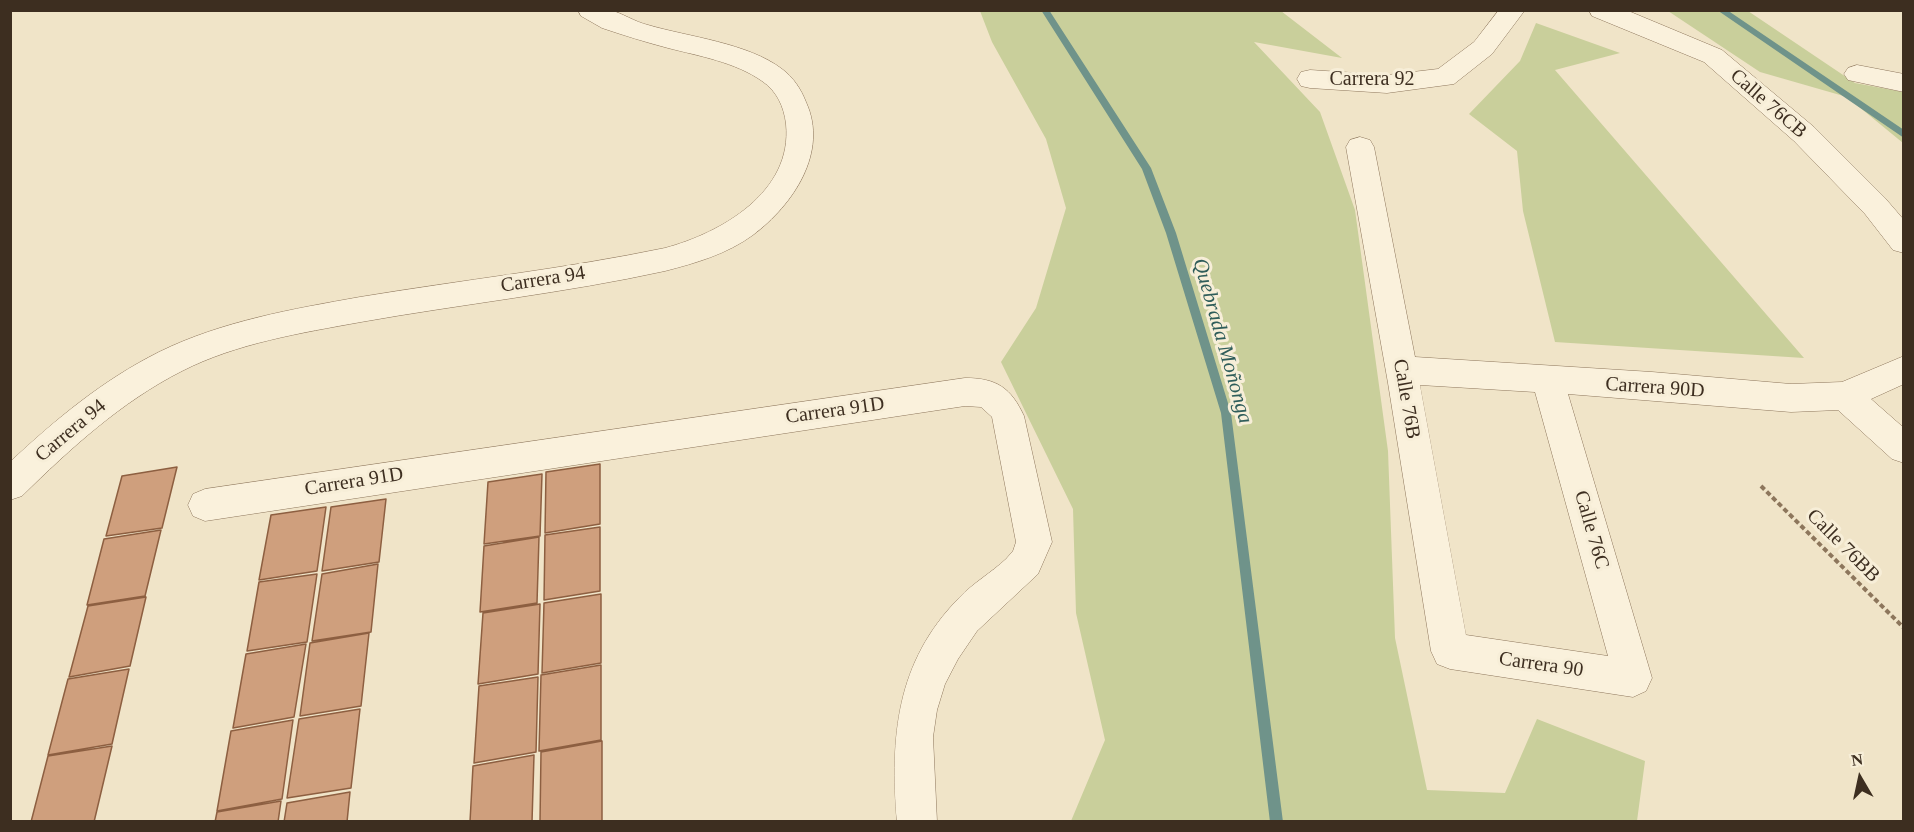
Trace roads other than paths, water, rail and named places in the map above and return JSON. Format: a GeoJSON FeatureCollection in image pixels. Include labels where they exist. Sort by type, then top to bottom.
{"type":"FeatureCollection","features":[{"type":"Feature","properties":{"kind":"street","name":"Carrera 94"},"geometry":{"type":"LineString","coordinates":[[10,485],[63,436],[127,386],[164,364],[197,350],[300,320],[662,260],[722,240],[748,224],[781,191],[793,171],[801,147],[800,126],[788,90],[775,76],[731,56],[621,26],[600,18],[590,10]]}},
{"type":"Feature","properties":{"kind":"street","name":"Carrera 92"},"geometry":{"type":"LineString","coordinates":[[1310,80],[1387,84],[1446,77],[1483,48],[1513,10]]}},
{"type":"Feature","properties":{"kind":"street","name":"Calle 76CB"},"geometry":{"type":"LineString","coordinates":[[1600,10],[1713,56],[1804,134],[1875,206],[1904,242]]}},
{"type":"Feature","properties":{"kind":"street"},"geometry":{"type":"LineString","coordinates":[[1857,74],[1904,83]]}},
{"type":"Feature","properties":{"kind":"street","name":"Calle 76B"},"geometry":{"type":"LineString","coordinates":[[1360,147],[1402,370],[1450,651]]}},
{"type":"Feature","properties":{"kind":"street","name":"Carrera 90D"},"geometry":{"type":"LineString","coordinates":[[1402,370],[1652,386],[1791,398],[1845,396],[1904,369]]}},
{"type":"Feature","properties":{"kind":"street","name":"Calle 76C"},"geometry":{"type":"LineString","coordinates":[[1548,381],[1633,678]]}},
{"type":"Feature","properties":{"kind":"street","name":"Carrera 91D"},"geometry":{"type":"LineString","coordinates":[[205,505],[965,392],[985,392],[994,397],[1008,416],[1034,542],[1033,551],[1024,566],[974,607],[961,622],[940,653],[926,685],[914,732],[913,782],[917,822]]}},
{"type":"Feature","properties":{"kind":"street"},"geometry":{"type":"LineString","coordinates":[[1845,396],[1904,449]]}},
{"type":"Feature","properties":{"kind":"street","name":"Carrera 90"},"geometry":{"type":"LineString","coordinates":[[1450,651],[1633,678]]}},
{"type":"Feature","properties":{"kind":"waterway","name":"Quebrada Moñonga"},"geometry":{"type":"LineString","coordinates":[[1045,10],[1146,168],[1171,233],[1226,413],[1277,822]]}},
{"type":"Feature","properties":{"kind":"waterway"},"geometry":{"type":"LineString","coordinates":[[1721,10],[1904,135]]}}]}
